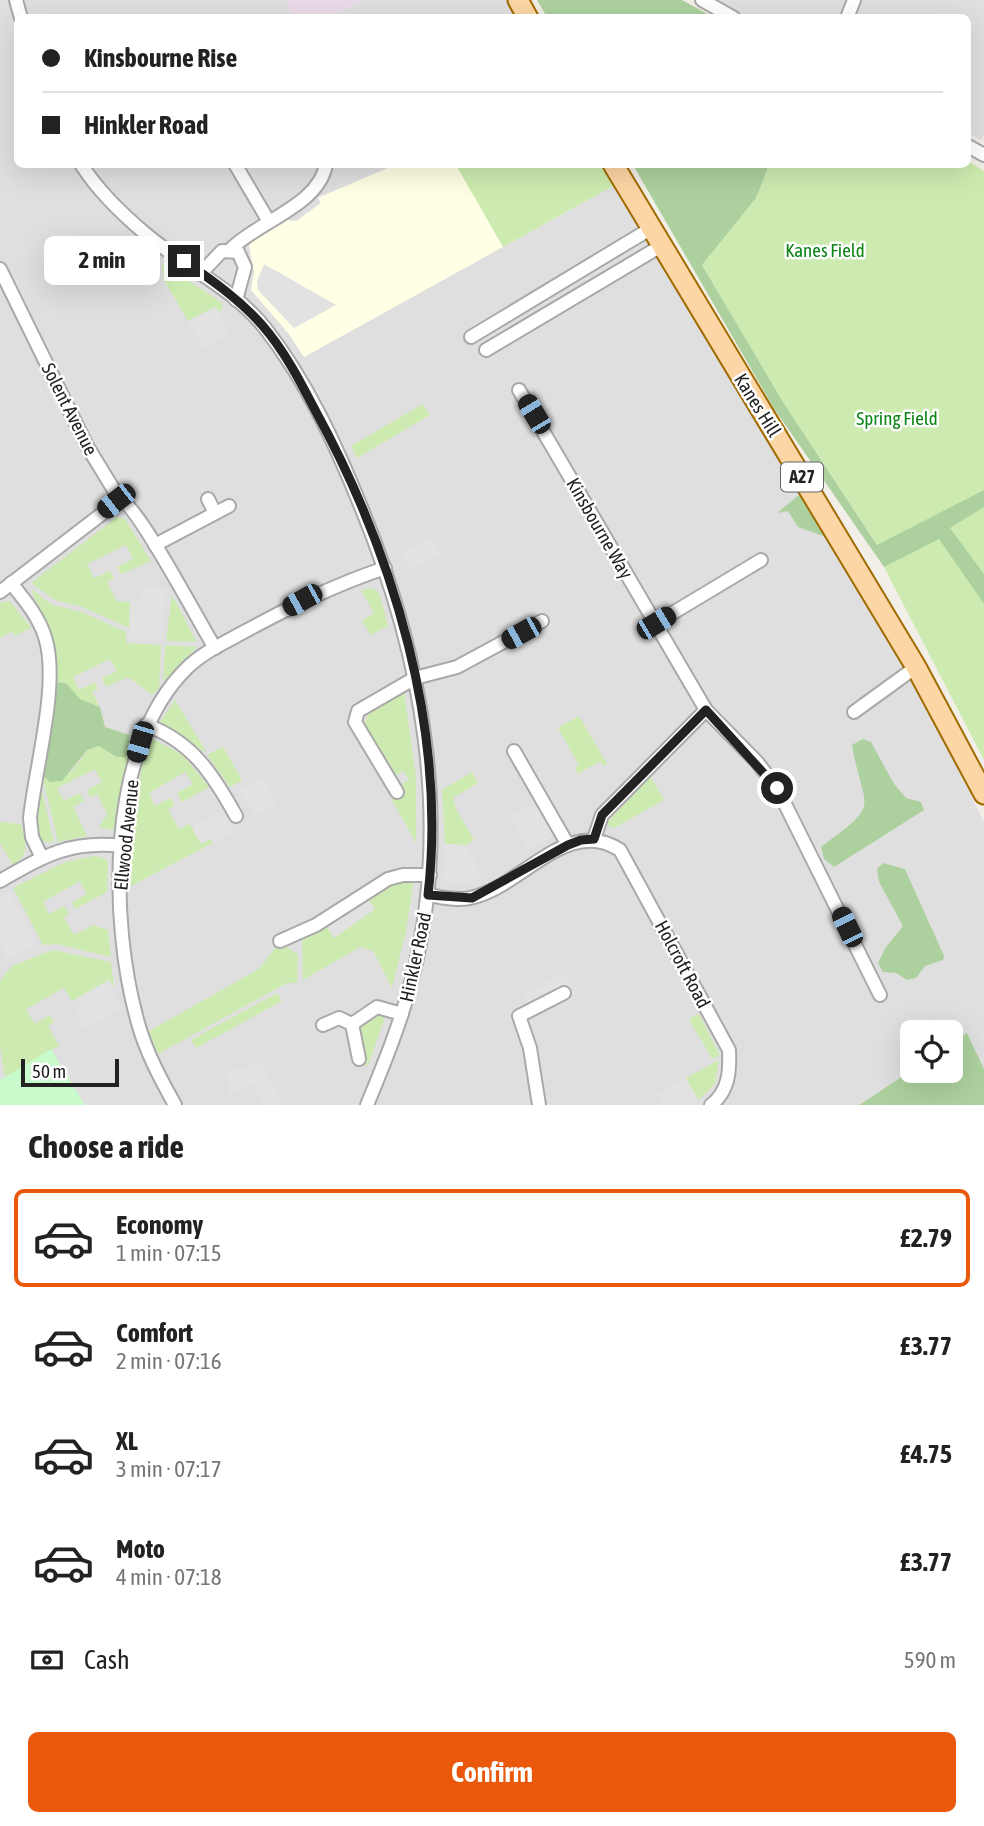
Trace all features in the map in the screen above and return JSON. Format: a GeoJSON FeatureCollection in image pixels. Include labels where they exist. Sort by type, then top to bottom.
{"type":"FeatureCollection","features":[{"type":"Feature","properties":{"kind":"main road","name":"Kanes Hill"},"geometry":{"type":"LineString","coordinates":[[615,168],[655,238],[916,667],[984,794]]}},
{"type":"Feature","properties":{"kind":"street"},"geometry":{"type":"LineString","coordinates":[[702,0],[727,14]]}},
{"type":"Feature","properties":{"kind":"street","name":"Hinkler Road"},"geometry":{"type":"LineString","coordinates":[[84,168],[109,199],[147,235],[236,300],[264,327],[292,367],[344,467],[386,568],[415,678],[429,790],[430,875],[417,957],[402,1014],[367,1105]]}},
{"type":"Feature","properties":{"kind":"street"},"geometry":{"type":"LineString","coordinates":[[237,168],[268,220]]}},
{"type":"Feature","properties":{"kind":"street"},"geometry":{"type":"LineString","coordinates":[[201,273],[222,251],[231,249],[245,234],[309,195],[321,179],[325,168]]}},
{"type":"Feature","properties":{"kind":"street"},"geometry":{"type":"LineString","coordinates":[[471,337],[655,238]]}},
{"type":"Feature","properties":{"kind":"street"},"geometry":{"type":"LineString","coordinates":[[486,351],[655,238]]}},
{"type":"Feature","properties":{"kind":"street"},"geometry":{"type":"LineString","coordinates":[[231,249],[238,252],[245,267],[236,300]]}},
{"type":"Feature","properties":{"kind":"street","name":"Solent Avenue"},"geometry":{"type":"LineString","coordinates":[[0,269],[87,446],[120,500],[128,503],[155,545],[215,648]]}},
{"type":"Feature","properties":{"kind":"street","name":"Kinsbourne Way"},"geometry":{"type":"LineString","coordinates":[[519,390],[706,710],[777,788],[880,995]]}},
{"type":"Feature","properties":{"kind":"street"},"geometry":{"type":"LineString","coordinates":[[208,499],[215,513]]}},
{"type":"Feature","properties":{"kind":"street"},"geometry":{"type":"LineString","coordinates":[[0,592],[120,500]]}},
{"type":"Feature","properties":{"kind":"street"},"geometry":{"type":"LineString","coordinates":[[155,545],[229,506]]}},
{"type":"Feature","properties":{"kind":"street"},"geometry":{"type":"LineString","coordinates":[[656,623],[761,559]]}},
{"type":"Feature","properties":{"kind":"street","name":"Ellwood Avenue"},"geometry":{"type":"LineString","coordinates":[[175,1105],[150,1058],[133,1004],[120,920],[122,846],[131,779],[146,725],[169,688],[193,663],[215,648],[302,600],[386,568]]}},
{"type":"Feature","properties":{"kind":"street"},"geometry":{"type":"LineString","coordinates":[[11,583],[38,621],[49,656],[47,697],[30,818],[32,838],[41,858]]}},
{"type":"Feature","properties":{"kind":"street"},"geometry":{"type":"LineString","coordinates":[[397,785],[355,722],[356,715],[415,678],[457,667],[542,621]]}},
{"type":"Feature","properties":{"kind":"street"},"geometry":{"type":"LineString","coordinates":[[854,712],[916,667]]}},
{"type":"Feature","properties":{"kind":"street"},"geometry":{"type":"LineString","coordinates":[[428,895],[472,898],[568,845],[594,839],[602,815],[706,710]]}},
{"type":"Feature","properties":{"kind":"street"},"geometry":{"type":"LineString","coordinates":[[146,725],[183,745],[198,758],[211,772],[236,816]]}},
{"type":"Feature","properties":{"kind":"street"},"geometry":{"type":"LineString","coordinates":[[514,751],[568,845]]}},
{"type":"Feature","properties":{"kind":"street","name":"Holcroft Road"},"geometry":{"type":"LineString","coordinates":[[594,839],[615,846],[629,862],[729,1050],[728,1079],[723,1092],[711,1105]]}},
{"type":"Feature","properties":{"kind":"street"},"geometry":{"type":"LineString","coordinates":[[0,881],[62,849],[90,843],[122,846]]}},
{"type":"Feature","properties":{"kind":"street"},"geometry":{"type":"LineString","coordinates":[[281,941],[316,925],[388,878],[430,875]]}},
{"type":"Feature","properties":{"kind":"street"},"geometry":{"type":"LineString","coordinates":[[539,1105],[530,1048],[519,1016],[564,993]]}},
{"type":"Feature","properties":{"kind":"street"},"geometry":{"type":"LineString","coordinates":[[352,1024],[377,1007],[402,1014]]}},
{"type":"Feature","properties":{"kind":"street"},"geometry":{"type":"LineString","coordinates":[[326,1021],[339,1018],[352,1024]]}},
{"type":"Feature","properties":{"kind":"street"},"geometry":{"type":"LineString","coordinates":[[352,1024],[359,1059]]}},
{"type":"Feature","properties":{"kind":"shaded area"},"geometry":{"type":"Polygon","coordinates":[[[0,0],[288,0],[291,14],[14,14],[14,168],[388,168],[319,197],[321,203],[296,221],[285,221],[249,246],[254,272],[251,290],[289,334],[304,357],[617,183],[903,659],[984,822],[984,1069],[967,1034],[963,1036],[963,1020],[900,1020],[900,1078],[859,1105],[0,1105],[0,0]]]}},
{"type":"Feature","properties":{"kind":"shaded area"},"geometry":{"type":"Polygon","coordinates":[[[288,0],[363,0],[334,14],[291,14],[288,0]]]}},
{"type":"Feature","properties":{"kind":"shaded area"},"geometry":{"type":"Polygon","coordinates":[[[363,0],[510,0],[518,14],[336,14],[363,0]]]}},
{"type":"Feature","properties":{"kind":"shaded area"},"geometry":{"type":"Polygon","coordinates":[[[717,0],[984,0],[984,134],[981,140],[971,135],[971,14],[743,14],[717,0]]]}},
{"type":"Feature","properties":{"kind":"shaded area"},"geometry":{"type":"Polygon","coordinates":[[[388,168],[604,168],[615,185],[304,357],[289,334],[251,290],[254,272],[249,246],[253,239],[285,220],[297,221],[321,203],[318,198],[388,168]]]}},
{"type":"Feature","properties":{"kind":"shaded area"},"geometry":{"type":"Polygon","coordinates":[[[264,264],[336,305],[294,328],[258,290],[257,281],[264,264]]]}},
{"type":"Feature","properties":{"kind":"shaded area"},"geometry":{"type":"Polygon","coordinates":[[[216,307],[230,335],[203,349],[188,321],[216,307]]]}},
{"type":"Feature","properties":{"kind":"shaded area"},"geometry":{"type":"Polygon","coordinates":[[[431,536],[441,554],[411,571],[401,553],[431,536]]]}},
{"type":"Feature","properties":{"kind":"shaded area"},"geometry":{"type":"Polygon","coordinates":[[[142,586],[166,588],[162,640],[129,638],[130,602],[141,603],[142,586]]]}},
{"type":"Feature","properties":{"kind":"shaded area"},"geometry":{"type":"Polygon","coordinates":[[[263,777],[278,804],[255,817],[239,789],[263,777]]]}},
{"type":"Feature","properties":{"kind":"shaded area"},"geometry":{"type":"Polygon","coordinates":[[[537,802],[555,835],[528,850],[510,817],[537,802]]]}},
{"type":"Feature","properties":{"kind":"shaded area"},"geometry":{"type":"Polygon","coordinates":[[[223,810],[235,831],[213,843],[210,839],[201,844],[192,827],[223,810]]]}},
{"type":"Feature","properties":{"kind":"shaded area"},"geometry":{"type":"Polygon","coordinates":[[[445,844],[466,845],[483,877],[468,883],[443,882],[445,844]]]}},
{"type":"Feature","properties":{"kind":"shaded area"},"geometry":{"type":"Polygon","coordinates":[[[9,890],[38,944],[8,960],[0,945],[0,895],[9,890]]]}},
{"type":"Feature","properties":{"kind":"shaded area"},"geometry":{"type":"Polygon","coordinates":[[[367,897],[375,909],[334,938],[326,926],[367,897]]]}},
{"type":"Feature","properties":{"kind":"shaded area"},"geometry":{"type":"Polygon","coordinates":[[[564,973],[575,994],[535,1015],[524,995],[564,973]]]}},
{"type":"Feature","properties":{"kind":"shaded area"},"geometry":{"type":"Polygon","coordinates":[[[109,980],[121,1009],[84,1030],[74,1011],[81,1006],[77,998],[109,980]]]}},
{"type":"Feature","properties":{"kind":"shaded area"},"geometry":{"type":"Polygon","coordinates":[[[259,1060],[282,1101],[274,1105],[265,1105],[253,1084],[230,1095],[227,1090],[229,1084],[224,1073],[236,1066],[239,1071],[259,1060]]]}},
{"type":"Feature","properties":{"kind":"shaded area"},"geometry":{"type":"Polygon","coordinates":[[[686,1078],[698,1100],[688,1105],[663,1105],[657,1094],[686,1078]]]}},
{"type":"Feature","properties":{"kind":"green space"},"geometry":{"type":"Polygon","coordinates":[[[537,0],[682,0],[708,14],[545,14],[537,0]]]}},
{"type":"Feature","properties":{"kind":"green space"},"geometry":{"type":"Polygon","coordinates":[[[971,163],[984,171],[984,490],[878,546],[783,402],[702,265],[756,198],[768,168],[971,168],[971,163]]]}},
{"type":"Feature","properties":{"kind":"green space"},"geometry":{"type":"Polygon","coordinates":[[[458,168],[604,168],[615,185],[503,247],[458,168]]]}},
{"type":"Feature","properties":{"kind":"green space"},"geometry":{"type":"Polygon","coordinates":[[[635,168],[768,168],[756,198],[702,265],[783,402],[877,545],[984,490],[984,507],[950,528],[984,574],[984,604],[939,539],[884,567],[775,410],[635,168]]]}},
{"type":"Feature","properties":{"kind":"green space"},"geometry":{"type":"Polygon","coordinates":[[[162,263],[222,303],[222,310],[218,312],[215,307],[188,321],[163,278],[162,263]]]}},
{"type":"Feature","properties":{"kind":"green space"},"geometry":{"type":"Polygon","coordinates":[[[423,404],[430,415],[357,458],[351,446],[423,404]]]}},
{"type":"Feature","properties":{"kind":"green space"},"geometry":{"type":"Polygon","coordinates":[[[804,491],[829,538],[798,527],[788,511],[777,513],[804,491]]]}},
{"type":"Feature","properties":{"kind":"green space"},"geometry":{"type":"Polygon","coordinates":[[[984,507],[984,574],[949,528],[984,507]]]}},
{"type":"Feature","properties":{"kind":"green space"},"geometry":{"type":"Polygon","coordinates":[[[117,517],[125,519],[151,561],[121,574],[117,567],[133,559],[126,545],[87,564],[94,578],[110,571],[114,578],[107,582],[117,601],[130,602],[129,628],[82,607],[55,600],[31,583],[117,517]]]}},
{"type":"Feature","properties":{"kind":"green space"},"geometry":{"type":"Polygon","coordinates":[[[939,538],[984,604],[984,760],[884,567],[939,538]]]}},
{"type":"Feature","properties":{"kind":"green space"},"geometry":{"type":"Polygon","coordinates":[[[371,588],[379,592],[388,626],[371,635],[362,621],[374,613],[361,590],[371,588]]]}},
{"type":"Feature","properties":{"kind":"green space"},"geometry":{"type":"Polygon","coordinates":[[[31,589],[53,605],[82,612],[126,632],[126,643],[161,645],[159,688],[152,695],[128,677],[106,687],[102,678],[117,671],[110,659],[73,677],[79,690],[95,682],[98,689],[92,692],[100,707],[80,699],[65,683],[54,682],[53,642],[31,589]]]}},
{"type":"Feature","properties":{"kind":"green space"},"geometry":{"type":"Polygon","coordinates":[[[172,595],[196,641],[195,642],[166,641],[172,595]]]}},
{"type":"Feature","properties":{"kind":"green space"},"geometry":{"type":"Polygon","coordinates":[[[10,601],[31,628],[15,636],[12,631],[0,638],[0,603],[10,601]]]}},
{"type":"Feature","properties":{"kind":"green space"},"geometry":{"type":"Polygon","coordinates":[[[165,645],[197,647],[163,682],[165,645]]]}},
{"type":"Feature","properties":{"kind":"green space"},"geometry":{"type":"Polygon","coordinates":[[[54,682],[66,683],[80,699],[100,707],[105,727],[129,735],[129,753],[125,757],[117,757],[99,746],[87,750],[62,781],[50,782],[42,775],[54,682]]]}},
{"type":"Feature","properties":{"kind":"green space"},"geometry":{"type":"Polygon","coordinates":[[[404,691],[416,778],[416,843],[391,798],[401,792],[398,786],[409,780],[403,771],[392,777],[364,727],[373,709],[404,691]]]}},
{"type":"Feature","properties":{"kind":"green space"},"geometry":{"type":"Polygon","coordinates":[[[175,700],[206,751],[159,724],[175,700]]]}},
{"type":"Feature","properties":{"kind":"green space"},"geometry":{"type":"Polygon","coordinates":[[[579,716],[607,764],[603,766],[600,761],[578,774],[575,768],[579,765],[558,728],[579,716]]]}},
{"type":"Feature","properties":{"kind":"green space"},"geometry":{"type":"Polygon","coordinates":[[[153,739],[183,755],[209,787],[182,802],[177,793],[193,784],[185,772],[149,793],[155,806],[171,798],[175,805],[168,809],[179,829],[190,824],[201,844],[211,839],[213,843],[129,887],[139,784],[143,763],[153,739]]]}},
{"type":"Feature","properties":{"kind":"green space"},"geometry":{"type":"Polygon","coordinates":[[[863,739],[871,742],[894,784],[906,798],[921,802],[924,810],[834,867],[824,859],[821,847],[854,821],[861,812],[864,795],[852,745],[863,739]]]}},
{"type":"Feature","properties":{"kind":"green space"},"geometry":{"type":"Polygon","coordinates":[[[99,746],[117,757],[125,757],[129,753],[113,830],[99,827],[107,814],[97,794],[90,797],[87,790],[102,782],[95,769],[57,788],[64,801],[80,793],[84,801],[73,807],[87,836],[58,842],[42,775],[50,782],[71,772],[88,750],[99,746]]]}},
{"type":"Feature","properties":{"kind":"green space"},"geometry":{"type":"Polygon","coordinates":[[[223,747],[242,780],[230,787],[207,755],[223,747]]]}},
{"type":"Feature","properties":{"kind":"green space"},"geometry":{"type":"Polygon","coordinates":[[[472,772],[478,783],[453,798],[456,809],[474,840],[466,845],[445,844],[442,790],[472,772]]]}},
{"type":"Feature","properties":{"kind":"green space"},"geometry":{"type":"Polygon","coordinates":[[[650,776],[664,800],[614,828],[606,824],[650,776]]]}},
{"type":"Feature","properties":{"kind":"green space"},"geometry":{"type":"Polygon","coordinates":[[[39,786],[54,842],[39,841],[35,824],[39,786]]]}},
{"type":"Feature","properties":{"kind":"green space"},"geometry":{"type":"Polygon","coordinates":[[[0,822],[21,824],[24,852],[13,865],[0,843],[0,822]]]}},
{"type":"Feature","properties":{"kind":"green space"},"geometry":{"type":"Polygon","coordinates":[[[95,856],[106,859],[108,863],[107,892],[75,909],[72,902],[87,894],[80,881],[43,902],[49,914],[64,906],[69,914],[64,918],[74,935],[93,925],[108,930],[111,957],[57,944],[43,945],[13,888],[65,862],[95,856]]]}},
{"type":"Feature","properties":{"kind":"green space"},"geometry":{"type":"Polygon","coordinates":[[[883,863],[905,869],[944,956],[943,960],[925,966],[916,978],[907,980],[896,973],[883,972],[878,963],[886,947],[903,926],[879,882],[877,869],[883,863]]]}},
{"type":"Feature","properties":{"kind":"green space"},"geometry":{"type":"Polygon","coordinates":[[[414,879],[406,931],[392,988],[373,951],[360,947],[303,980],[302,942],[305,936],[326,926],[334,937],[375,909],[367,897],[386,884],[414,879]]]}},
{"type":"Feature","properties":{"kind":"green space"},"geometry":{"type":"Polygon","coordinates":[[[286,946],[298,955],[297,983],[287,983],[158,1054],[149,1031],[252,973],[260,968],[276,947],[286,946]]]}},
{"type":"Feature","properties":{"kind":"green space"},"geometry":{"type":"Polygon","coordinates":[[[53,950],[111,962],[114,987],[109,980],[72,1001],[64,988],[26,1009],[35,1024],[50,1015],[54,1022],[48,1026],[59,1046],[5,1077],[0,1046],[0,981],[12,966],[53,950]]]}},
{"type":"Feature","properties":{"kind":"green space"},"geometry":{"type":"Polygon","coordinates":[[[277,993],[282,1001],[196,1048],[191,1040],[277,993]]]}},
{"type":"Feature","properties":{"kind":"green space"},"geometry":{"type":"Polygon","coordinates":[[[387,1012],[368,1066],[364,1064],[357,1029],[373,1014],[387,1012]]]}},
{"type":"Feature","properties":{"kind":"green space"},"geometry":{"type":"Polygon","coordinates":[[[699,1014],[720,1055],[712,1059],[689,1019],[699,1014]]]}},
{"type":"Feature","properties":{"kind":"green space"},"geometry":{"type":"Polygon","coordinates":[[[967,1033],[984,1069],[984,1105],[859,1105],[900,1078],[900,1083],[963,1083],[963,1036],[967,1033]]]}},
{"type":"Feature","properties":{"kind":"green space"},"geometry":{"type":"Polygon","coordinates":[[[51,1049],[85,1105],[0,1105],[0,1080],[51,1049]]]}},
{"type":"Feature","properties":{"kind":"green space"},"geometry":{"type":"Polygon","coordinates":[[[719,1060],[715,1084],[698,1100],[686,1078],[719,1060]]]}},
{"type":"Feature","properties":{"kind":"route"},"geometry":{"type":"LineString","coordinates":[[184,261],[256,318],[292,367],[347,473],[379,551],[389,577],[421,709],[432,844],[428,895],[472,898],[568,845],[594,839],[602,815],[706,710],[757,762],[777,788]]}},
{"type":"Feature","properties":{"kind":"park label","name":"Kanes Field"},"geometry":{"type":"Point","coordinates":[825,250]}},
{"type":"Feature","properties":{"kind":"park label","name":"Spring Field"},"geometry":{"type":"Point","coordinates":[897,418]}}]}
